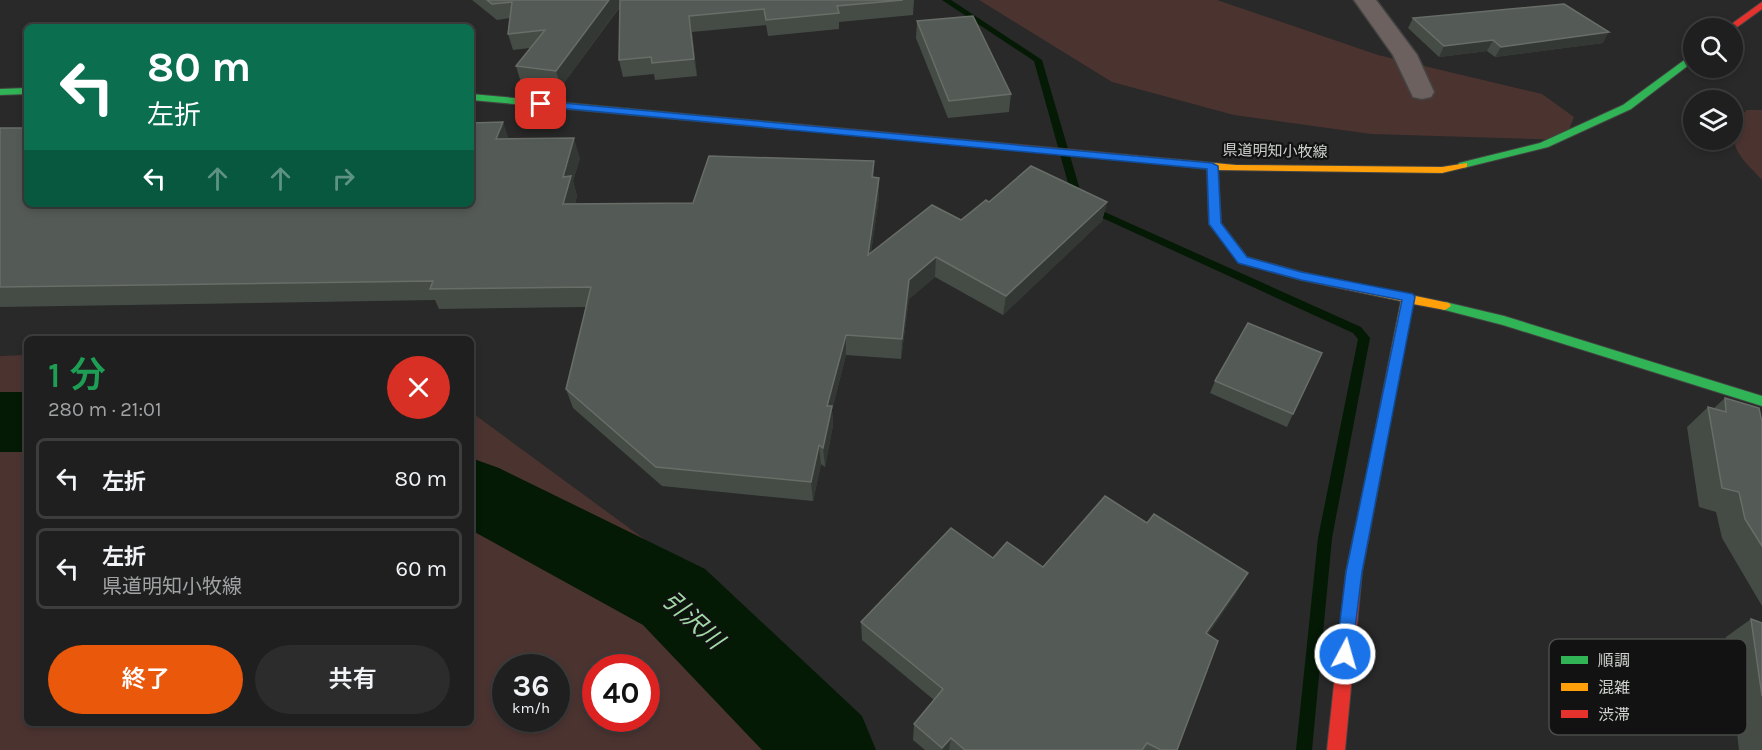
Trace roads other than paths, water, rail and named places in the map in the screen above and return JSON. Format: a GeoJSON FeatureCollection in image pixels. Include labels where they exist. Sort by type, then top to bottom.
{"type":"FeatureCollection","features":[{"type":"Feature","properties":{"kind":"main road"},"geometry":{"type":"LineString","coordinates":[[1743,19],[1762,5]]}},
{"type":"Feature","properties":{"kind":"main road","name":"県道明知小牧線"},"geometry":{"type":"LineString","coordinates":[[474,98],[1212,166],[1442,170],[1544,145],[1627,107],[1683,64]]}},
{"type":"Feature","properties":{"kind":"main road"},"geometry":{"type":"LineString","coordinates":[[0,92],[24,90]]}},
{"type":"Feature","properties":{"kind":"main road"},"geometry":{"type":"LineString","coordinates":[[1212,166],[1215,224],[1243,260],[1301,276],[1408,297],[1504,321],[1762,401]]}},
{"type":"Feature","properties":{"kind":"main road"},"geometry":{"type":"LineString","coordinates":[[1336,750],[1354,572],[1408,297]]}},
{"type":"Feature","properties":{"kind":"street"},"geometry":{"type":"LineString","coordinates":[[1365,0],[1405,55],[1422,92]]}},
{"type":"Feature","properties":{"kind":"waterway"},"geometry":{"type":"LineString","coordinates":[[946,0],[1038,60],[1075,190],[1071,197],[1074,200]]}},
{"type":"Feature","properties":{"kind":"waterway"},"geometry":{"type":"LineString","coordinates":[[1089,208],[1357,330],[1364,338],[1325,538],[1304,750]]}},
{"type":"Feature","properties":{"kind":"waterway","name":"引沢川"},"geometry":{"type":"LineString","coordinates":[[0,422],[24,422]]}},
{"type":"Feature","properties":{"kind":"waterway","name":"引沢川"},"geometry":{"type":"LineString","coordinates":[[474,493],[674,597],[828,750]]}}]}
